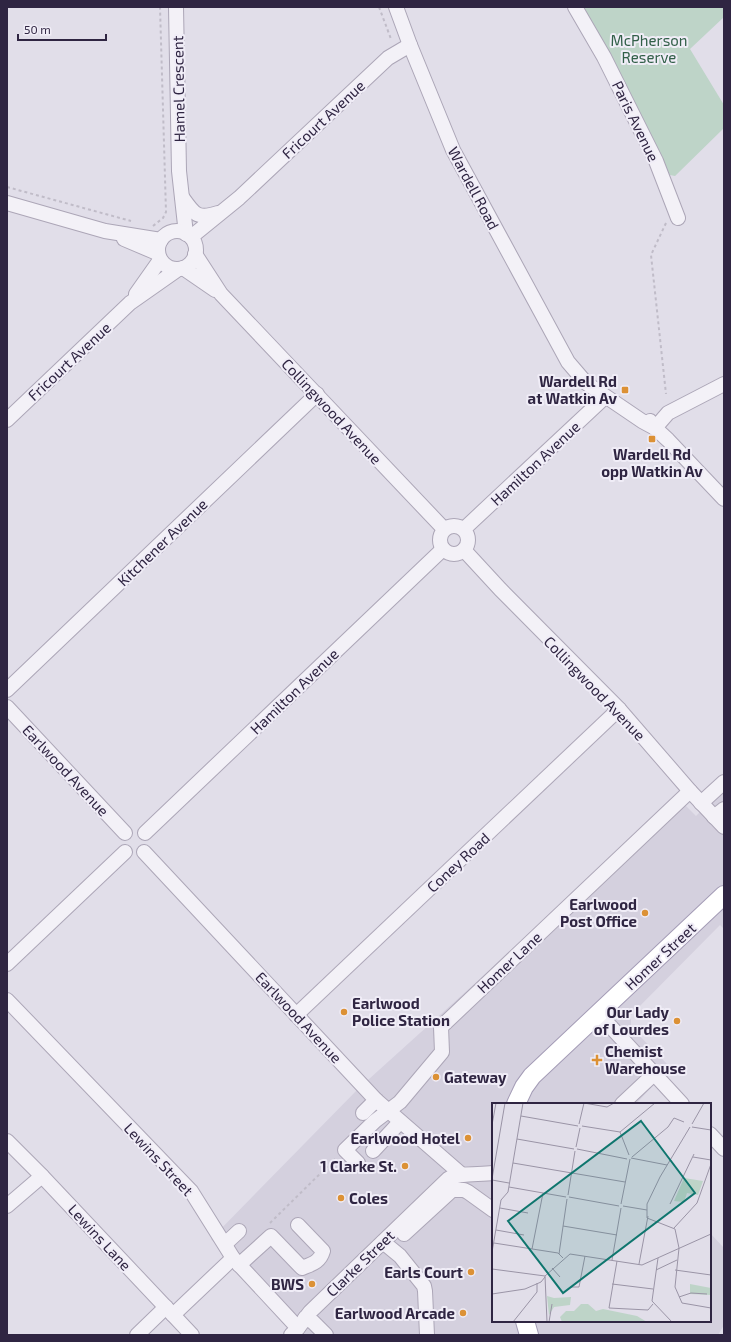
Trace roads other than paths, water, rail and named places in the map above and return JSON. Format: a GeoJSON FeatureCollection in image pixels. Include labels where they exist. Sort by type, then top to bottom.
{"type":"FeatureCollection","features":[{"type":"Feature","properties":{"kind":"main road","name":"Homer Street"},"geometry":{"type":"LineString","coordinates":[[516,1103],[524,1087],[532,1076],[724,895]]}},
{"type":"Feature","properties":{"kind":"main road"},"geometry":{"type":"LineString","coordinates":[[525,1322],[529,1335]]}},
{"type":"Feature","properties":{"kind":"street","name":"Hamel Crescent"},"geometry":{"type":"LineString","coordinates":[[176,7],[179,171],[188,241]]}},
{"type":"Feature","properties":{"kind":"street","name":"Wardell Road"},"geometry":{"type":"LineString","coordinates":[[396,7],[453,150],[568,362],[586,383],[605,397],[655,428],[724,499]]}},
{"type":"Feature","properties":{"kind":"street","name":"Paris Avenue"},"geometry":{"type":"LineString","coordinates":[[575,7],[604,57],[656,161],[672,220]]}},
{"type":"Feature","properties":{"kind":"street","name":"Fricourt Avenue"},"geometry":{"type":"LineString","coordinates":[[188,241],[239,198],[388,58],[410,45]]}},
{"type":"Feature","properties":{"kind":"street","name":"Hamel Crescent"},"geometry":{"type":"LineString","coordinates":[[179,171],[188,241]]}},
{"type":"Feature","properties":{"kind":"street"},"geometry":{"type":"LineString","coordinates":[[182,197],[193,212],[198,216],[207,216],[220,213]]}},
{"type":"Feature","properties":{"kind":"street","name":"Fricourt Avenue"},"geometry":{"type":"LineString","coordinates":[[188,241],[239,198]]}},
{"type":"Feature","properties":{"kind":"street"},"geometry":{"type":"LineString","coordinates":[[7,203],[106,231],[159,251],[166,267],[180,269],[189,265],[188,241],[166,234],[159,251]]}},
{"type":"Feature","properties":{"kind":"street","name":"Collingwood Avenue"},"geometry":{"type":"LineString","coordinates":[[188,241],[221,294],[444,529]]}},
{"type":"Feature","properties":{"kind":"street","name":"Fricourt Avenue"},"geometry":{"type":"LineString","coordinates":[[130,303],[159,251]]}},
{"type":"Feature","properties":{"kind":"street","name":"Fricourt Avenue"},"geometry":{"type":"LineString","coordinates":[[7,420],[130,303],[180,269]]}},
{"type":"Feature","properties":{"kind":"street","name":"Collingwood Avenue"},"geometry":{"type":"LineString","coordinates":[[180,269],[221,294]]}},
{"type":"Feature","properties":{"kind":"street","name":"Wardell Road"},"geometry":{"type":"LineString","coordinates":[[568,362],[592,376],[646,414],[655,428]]}},
{"type":"Feature","properties":{"kind":"street"},"geometry":{"type":"LineString","coordinates":[[655,428],[668,412],[724,384]]}},
{"type":"Feature","properties":{"kind":"street","name":"Kitchener Avenue"},"geometry":{"type":"LineString","coordinates":[[7,690],[316,394]]}},
{"type":"Feature","properties":{"kind":"street","name":"Hamilton Avenue"},"geometry":{"type":"LineString","coordinates":[[464,529],[605,397]]}},
{"type":"Feature","properties":{"kind":"street"},"geometry":{"type":"LineString","coordinates":[[456,525],[464,529],[468,537],[468,542],[464,550],[455,554],[447,552],[443,549],[440,537],[444,529],[448,526],[456,525]]}},
{"type":"Feature","properties":{"kind":"street","name":"Hamilton Avenue"},"geometry":{"type":"LineString","coordinates":[[144,833],[443,549]]}},
{"type":"Feature","properties":{"kind":"street","name":"Collingwood Avenue"},"geometry":{"type":"LineString","coordinates":[[464,550],[500,589],[619,709],[701,803],[721,818]]}},
{"type":"Feature","properties":{"kind":"street","name":"Earlwood Avenue"},"geometry":{"type":"LineString","coordinates":[[7,707],[125,833]]}},
{"type":"Feature","properties":{"kind":"street","name":"Coney Road"},"geometry":{"type":"LineString","coordinates":[[296,1015],[619,709]]}},
{"type":"Feature","properties":{"kind":"street"},"geometry":{"type":"LineString","coordinates":[[701,803],[724,782]]}},
{"type":"Feature","properties":{"kind":"street","name":"Homer Lane"},"geometry":{"type":"LineString","coordinates":[[358,1163],[345,1150],[387,1111],[400,1102],[442,1052],[441,1027],[690,791]]}},
{"type":"Feature","properties":{"kind":"street"},"geometry":{"type":"LineString","coordinates":[[133,829],[137,829],[144,833],[148,841],[144,852],[136,856],[125,852],[122,848],[121,840],[125,833],[133,829]]}},
{"type":"Feature","properties":{"kind":"street"},"geometry":{"type":"LineString","coordinates":[[7,964],[125,852]]}},
{"type":"Feature","properties":{"kind":"street","name":"Earlwood Avenue"},"geometry":{"type":"LineString","coordinates":[[144,852],[376,1100],[461,1174]]}},
{"type":"Feature","properties":{"kind":"street","name":"Lewins Street"},"geometry":{"type":"LineString","coordinates":[[7,1000],[191,1191],[236,1262],[302,1326],[326,1335]]}},
{"type":"Feature","properties":{"kind":"street"},"geometry":{"type":"LineString","coordinates":[[598,1014],[681,1103]]}},
{"type":"Feature","properties":{"kind":"street"},"geometry":{"type":"LineString","coordinates":[[623,1103],[654,1074]]}},
{"type":"Feature","properties":{"kind":"street"},"geometry":{"type":"LineString","coordinates":[[362,1113],[376,1100]]}},
{"type":"Feature","properties":{"kind":"street"},"geometry":{"type":"LineString","coordinates":[[373,1151],[400,1122]]}},
{"type":"Feature","properties":{"kind":"street"},"geometry":{"type":"LineString","coordinates":[[711,1135],[724,1149]]}},
{"type":"Feature","properties":{"kind":"street","name":"Lewins Lane"},"geometry":{"type":"LineString","coordinates":[[7,1141],[192,1335]]}},
{"type":"Feature","properties":{"kind":"street","name":"Clarke Street"},"geometry":{"type":"LineString","coordinates":[[302,1326],[345,1276],[386,1244],[426,1206],[448,1179],[461,1174],[474,1175],[492,1173]]}},
{"type":"Feature","properties":{"kind":"street"},"geometry":{"type":"LineString","coordinates":[[7,1206],[42,1176]]}},
{"type":"Feature","properties":{"kind":"street","name":"Clarke Street"},"geometry":{"type":"LineString","coordinates":[[426,1206],[452,1190],[458,1189],[468,1192],[492,1209]]}},
{"type":"Feature","properties":{"kind":"street"},"geometry":{"type":"LineString","coordinates":[[137,1335],[271,1236],[302,1268],[313,1263],[321,1257],[323,1251],[298,1225]]}},
{"type":"Feature","properties":{"kind":"street"},"geometry":{"type":"LineString","coordinates":[[225,1244],[239,1231]]}},
{"type":"Feature","properties":{"kind":"street"},"geometry":{"type":"LineString","coordinates":[[386,1244],[400,1256],[424,1286],[427,1335]]}},
{"type":"Feature","properties":{"kind":"place","name":"Wardell Rd at Watkin Av"},"geometry":{"type":"Point","coordinates":[625,390]}},
{"type":"Feature","properties":{"kind":"place","name":"Wardell Rd opp Watkin Av"},"geometry":{"type":"Point","coordinates":[652,439]}},
{"type":"Feature","properties":{"kind":"place","name":"Earlwood Post Office"},"geometry":{"type":"Point","coordinates":[645,913]}},
{"type":"Feature","properties":{"kind":"place","name":"Earlwood Police Station"},"geometry":{"type":"Point","coordinates":[344,1012]}},
{"type":"Feature","properties":{"kind":"place","name":"Our Lady of Lourdes"},"geometry":{"type":"Point","coordinates":[677,1021]}},
{"type":"Feature","properties":{"kind":"place","name":"Chemist Warehouse"},"geometry":{"type":"Point","coordinates":[597,1060]}},
{"type":"Feature","properties":{"kind":"place","name":"Gateway"},"geometry":{"type":"Point","coordinates":[436,1077]}},
{"type":"Feature","properties":{"kind":"place","name":"Earlwood Hotel"},"geometry":{"type":"Point","coordinates":[468,1138]}},
{"type":"Feature","properties":{"kind":"place","name":"1 Clarke St."},"geometry":{"type":"Point","coordinates":[405,1166]}},
{"type":"Feature","properties":{"kind":"place","name":"Coles"},"geometry":{"type":"Point","coordinates":[341,1198]}},
{"type":"Feature","properties":{"kind":"place","name":"Earls Court"},"geometry":{"type":"Point","coordinates":[471,1272]}},
{"type":"Feature","properties":{"kind":"place","name":"BWS"},"geometry":{"type":"Point","coordinates":[312,1284]}},
{"type":"Feature","properties":{"kind":"place","name":"Earlwood Arcade"},"geometry":{"type":"Point","coordinates":[463,1313]}},
{"type":"Feature","properties":{"kind":"park label","name":"McPherson Reserve"},"geometry":{"type":"Point","coordinates":[649,48]}}]}
